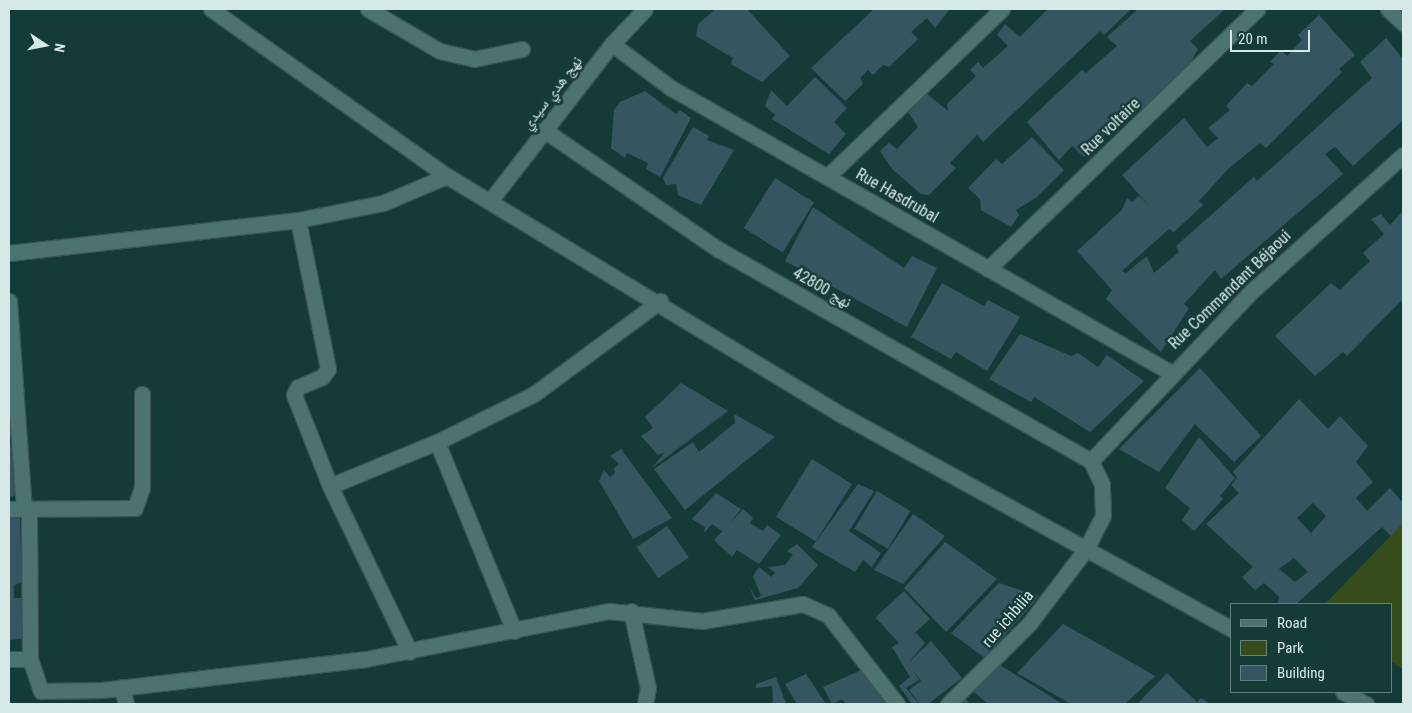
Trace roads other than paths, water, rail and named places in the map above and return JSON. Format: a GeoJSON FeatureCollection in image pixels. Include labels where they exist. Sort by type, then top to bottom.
{"type":"FeatureCollection","features":[{"type":"Feature","properties":{"kind":"street"},"geometry":{"type":"LineString","coordinates":[[211,9],[447,176],[660,301],[844,416],[1230,628]]}},
{"type":"Feature","properties":{"kind":"street"},"geometry":{"type":"LineString","coordinates":[[368,9],[440,50],[474,59],[522,49]]}},
{"type":"Feature","properties":{"kind":"street","name":"نهج هدي سيدي"},"geometry":{"type":"LineString","coordinates":[[490,201],[612,44],[645,9]]}},
{"type":"Feature","properties":{"kind":"street"},"geometry":{"type":"LineString","coordinates":[[828,176],[1002,9]]}},
{"type":"Feature","properties":{"kind":"street","name":"Rue voltaire"},"geometry":{"type":"LineString","coordinates":[[988,269],[1256,9]]}},
{"type":"Feature","properties":{"kind":"street"},"geometry":{"type":"LineString","coordinates":[[1388,9],[1403,23]]}},
{"type":"Feature","properties":{"kind":"street","name":"Rue Hasdrubal"},"geometry":{"type":"LineString","coordinates":[[612,44],[671,88],[1170,372]]}},
{"type":"Feature","properties":{"kind":"street","name":"نهج 42800"},"geometry":{"type":"LineString","coordinates":[[544,130],[718,249],[1091,461]]}},
{"type":"Feature","properties":{"kind":"street","name":"Rue Commandant Béjaoui"},"geometry":{"type":"LineString","coordinates":[[1091,461],[1170,372],[1353,196],[1403,155]]}},
{"type":"Feature","properties":{"kind":"street"},"geometry":{"type":"LineString","coordinates":[[9,253],[298,220],[382,203],[447,176]]}},
{"type":"Feature","properties":{"kind":"street"},"geometry":{"type":"LineString","coordinates":[[298,220],[328,368],[322,377],[298,386],[294,395],[330,486],[410,652]]}},
{"type":"Feature","properties":{"kind":"street"},"geometry":{"type":"LineString","coordinates":[[9,301],[30,658],[38,687],[48,693],[122,687],[410,652],[609,611],[631,611],[702,620],[788,605],[815,608],[828,615],[897,704]]}},
{"type":"Feature","properties":{"kind":"street"},"geometry":{"type":"LineString","coordinates":[[330,486],[437,442],[534,394],[660,301]]}},
{"type":"Feature","properties":{"kind":"street"},"geometry":{"type":"LineString","coordinates":[[20,509],[135,508],[142,488],[142,394]]}},
{"type":"Feature","properties":{"kind":"street"},"geometry":{"type":"LineString","coordinates":[[437,442],[514,630]]}},
{"type":"Feature","properties":{"kind":"street","name":"rue ichbilia"},"geometry":{"type":"LineString","coordinates":[[948,704],[969,699],[1086,549],[1103,516],[1102,484],[1091,461]]}},
{"type":"Feature","properties":{"kind":"street"},"geometry":{"type":"LineString","coordinates":[[631,611],[648,688],[645,704]]}},
{"type":"Feature","properties":{"kind":"street"},"geometry":{"type":"LineString","coordinates":[[9,659],[30,658]]}},
{"type":"Feature","properties":{"kind":"street"},"geometry":{"type":"LineString","coordinates":[[122,687],[126,704]]}},
{"type":"Feature","properties":{"kind":"street"},"geometry":{"type":"LineString","coordinates":[[1345,693],[1366,704]]}}]}
